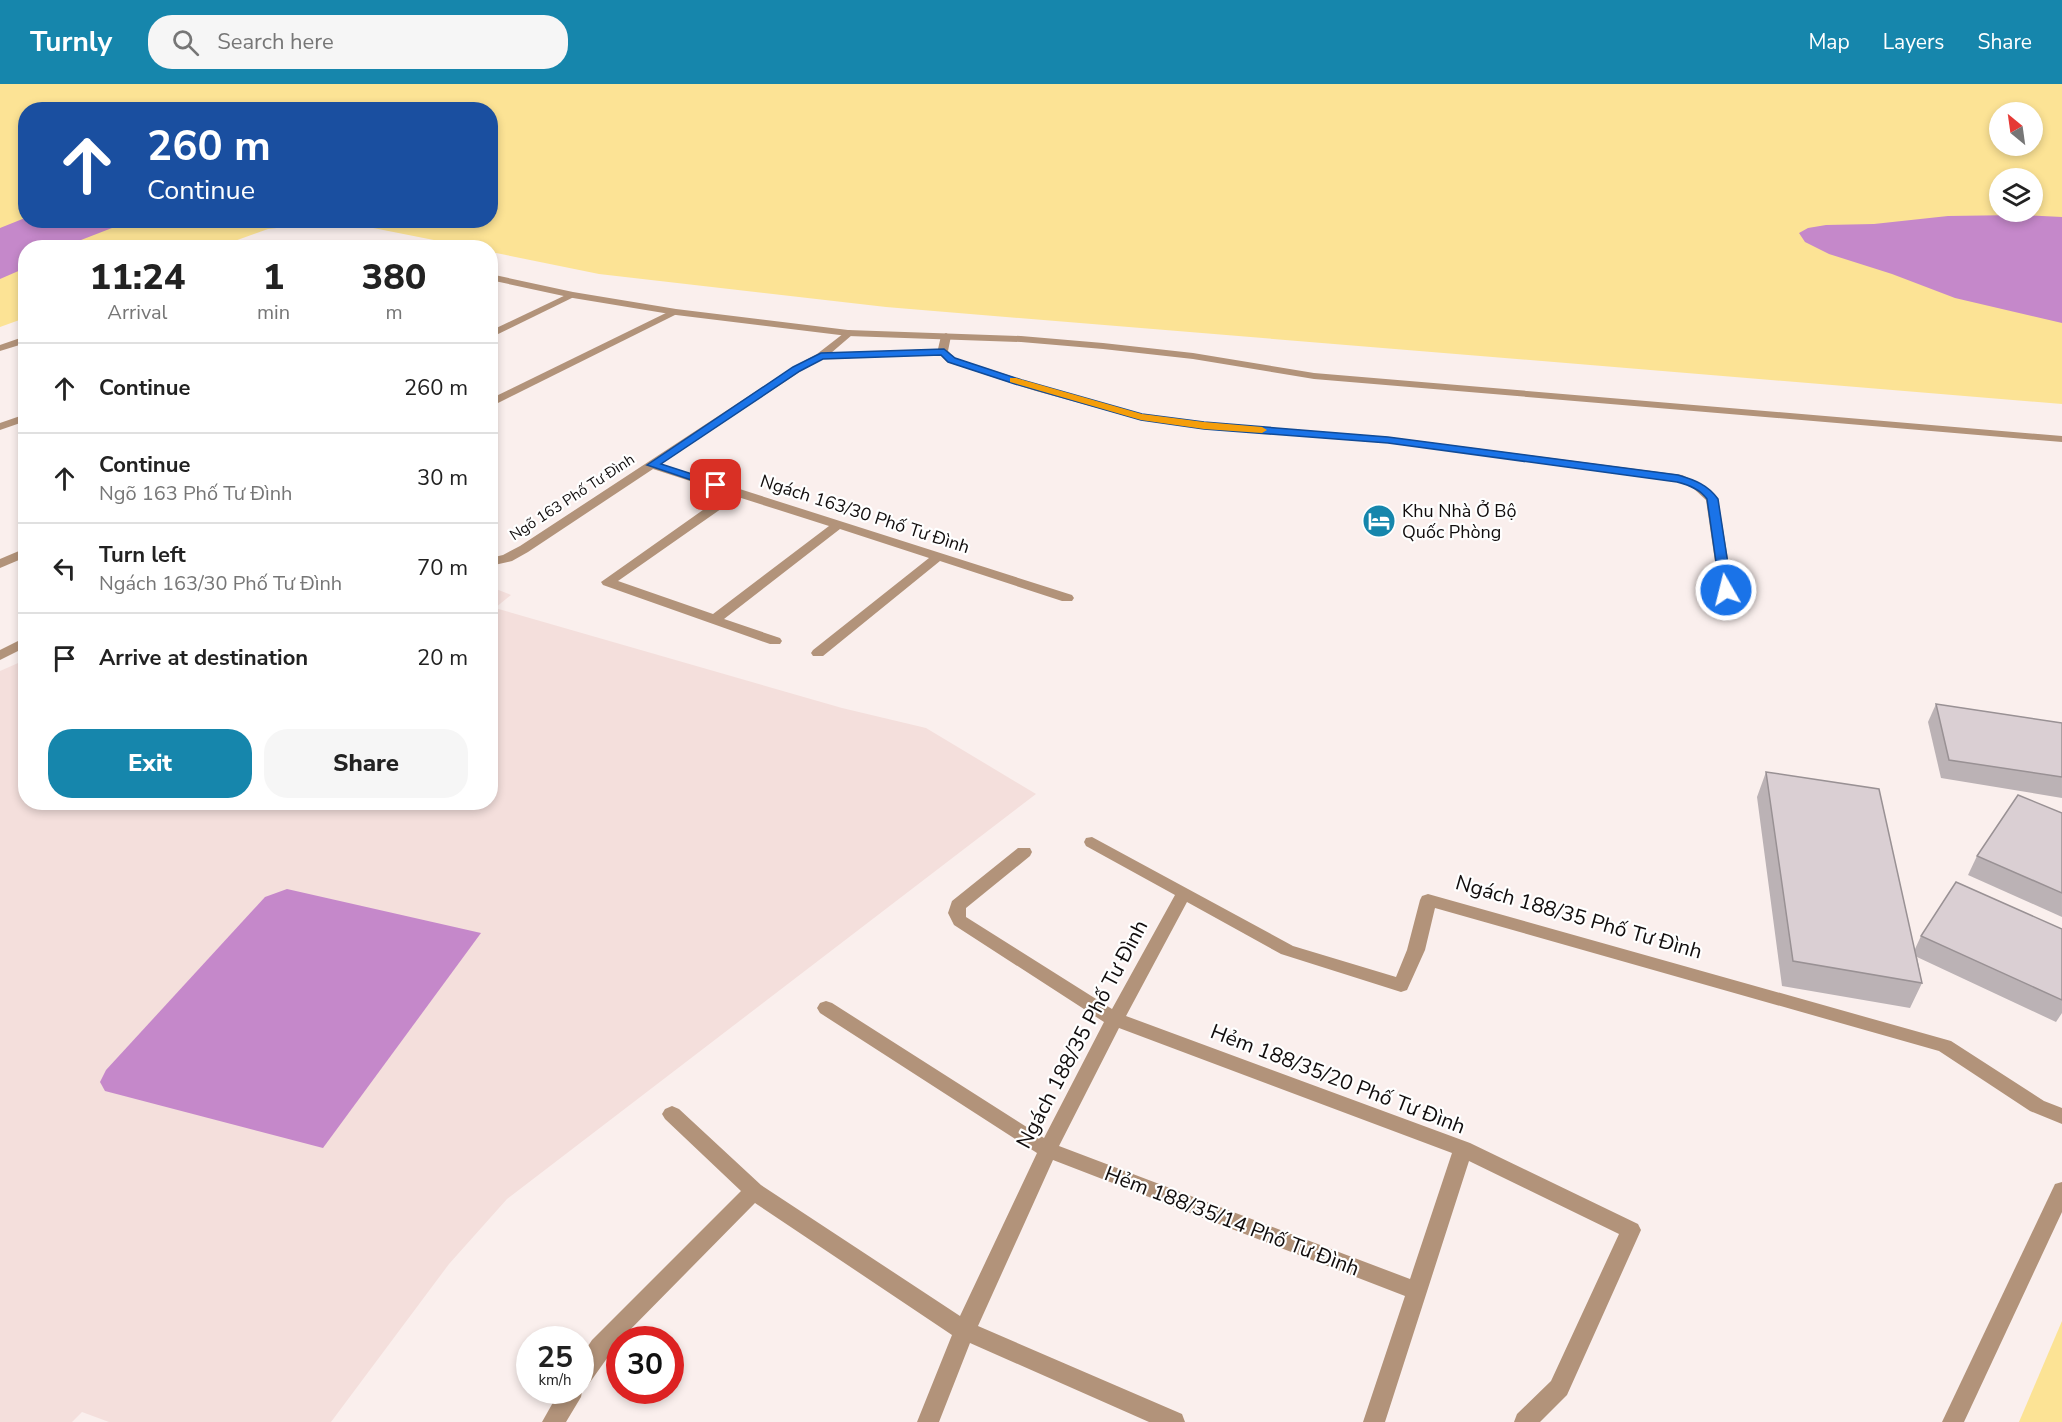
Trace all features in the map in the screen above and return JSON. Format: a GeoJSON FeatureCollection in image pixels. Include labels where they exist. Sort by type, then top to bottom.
{"type":"FeatureCollection","features":[{"type":"Feature","properties":{"kind":"street"},"geometry":{"type":"LineString","coordinates":[[498,279],[573,295],[676,312],[848,333],[946,336],[1103,346],[1193,356],[1314,376],[2062,439]]}},
{"type":"Feature","properties":{"kind":"street"},"geometry":{"type":"LineString","coordinates":[[498,331],[573,295]]}},
{"type":"Feature","properties":{"kind":"street"},"geometry":{"type":"LineString","coordinates":[[498,400],[676,312]]}},
{"type":"Feature","properties":{"kind":"street","name":"Ngõ 163 Phố Tư Đình"},"geometry":{"type":"LineString","coordinates":[[498,560],[517,554],[796,369],[821,356],[848,333]]}},
{"type":"Feature","properties":{"kind":"street"},"geometry":{"type":"LineString","coordinates":[[946,336],[944,352],[951,360],[1018,382],[1141,417],[1204,426],[1388,440],[1685,481],[1706,491],[1712,499],[1726,590]]}},
{"type":"Feature","properties":{"kind":"street"},"geometry":{"type":"LineString","coordinates":[[0,348],[18,342]]}},
{"type":"Feature","properties":{"kind":"street"},"geometry":{"type":"LineString","coordinates":[[821,356],[944,352]]}},
{"type":"Feature","properties":{"kind":"street"},"geometry":{"type":"LineString","coordinates":[[0,427],[18,420]]}},
{"type":"Feature","properties":{"kind":"street","name":"Ngách 163/30 Phố Tư Đình"},"geometry":{"type":"LineString","coordinates":[[652,465],[1067,597]]}},
{"type":"Feature","properties":{"kind":"street"},"geometry":{"type":"LineString","coordinates":[[737,492],[608,582],[775,641]]}},
{"type":"Feature","properties":{"kind":"street"},"geometry":{"type":"LineString","coordinates":[[714,620],[839,524]]}},
{"type":"Feature","properties":{"kind":"street"},"geometry":{"type":"LineString","coordinates":[[0,564],[18,556]]}},
{"type":"Feature","properties":{"kind":"street"},"geometry":{"type":"LineString","coordinates":[[818,653],[939,556]]}},
{"type":"Feature","properties":{"kind":"street"},"geometry":{"type":"LineString","coordinates":[[0,657],[18,646]]}},
{"type":"Feature","properties":{"kind":"street"},"geometry":{"type":"LineString","coordinates":[[0,662],[18,654]]}},
{"type":"Feature","properties":{"kind":"street"},"geometry":{"type":"LineString","coordinates":[[1092,842],[1184,893]]}},
{"type":"Feature","properties":{"kind":"street","name":"Hẻm 188/35/20 Phố Tư Đình"},"geometry":{"type":"LineString","coordinates":[[1024,852],[958,905],[956,913],[960,921],[1114,1019],[1463,1149],[1631,1230],[1559,1388],[1525,1422]]}},
{"type":"Feature","properties":{"kind":"street","name":"Ngách 188/35 Phố Tư Đình"},"geometry":{"type":"LineString","coordinates":[[928,1422],[963,1330],[1048,1150],[1114,1019],[1184,893],[1287,950],[1401,985],[1416,950],[1428,900],[1945,1046],[2037,1106],[2062,1116]]}},
{"type":"Feature","properties":{"kind":"street","name":"Hẻm 188/35/14 Phố Tư Đình"},"geometry":{"type":"LineString","coordinates":[[826,1008],[1048,1150],[1417,1292]]}},
{"type":"Feature","properties":{"kind":"street"},"geometry":{"type":"LineString","coordinates":[[672,1114],[754,1191],[963,1330],[1174,1422]]}},
{"type":"Feature","properties":{"kind":"street"},"geometry":{"type":"LineString","coordinates":[[1374,1422],[1463,1149]]}},
{"type":"Feature","properties":{"kind":"street"},"geometry":{"type":"LineString","coordinates":[[1953,1422],[2062,1190]]}},
{"type":"Feature","properties":{"kind":"street"},"geometry":{"type":"LineString","coordinates":[[594,1356],[600,1347],[754,1191]]}},
{"type":"Feature","properties":{"kind":"street"},"geometry":{"type":"LineString","coordinates":[[553,1422],[564,1404]]}},
{"type":"Feature","properties":{"kind":"shaded area"},"geometry":{"type":"Polygon","coordinates":[[[0,84],[2062,84],[2062,404],[886,307],[599,274],[498,253],[498,240],[434,240],[373,228],[498,228],[498,102],[18,102],[18,228],[277,228],[237,240],[18,240],[18,321],[0,327],[0,84]]]}},
{"type":"Feature","properties":{"kind":"shaded area"},"geometry":{"type":"Polygon","coordinates":[[[1989,215],[1989,222],[2043,222],[2043,216],[2062,217],[2062,323],[1955,298],[1892,274],[1829,254],[1805,242],[1799,233],[1808,228],[1826,225],[1874,224],[1948,216],[1989,215]]]}},
{"type":"Feature","properties":{"kind":"shaded area"},"geometry":{"type":"Polygon","coordinates":[[[18,221],[18,228],[112,228],[81,240],[18,240],[18,271],[0,279],[0,228],[18,221]]]}},
{"type":"Feature","properties":{"kind":"shaded area"},"geometry":{"type":"Polygon","coordinates":[[[498,590],[511,595],[498,606],[498,590]]]}},
{"type":"Feature","properties":{"kind":"shaded area"},"geometry":{"type":"Polygon","coordinates":[[[498,609],[842,708],[926,728],[1036,794],[507,1199],[449,1264],[331,1422],[109,1422],[82,1412],[72,1422],[0,1422],[0,671],[18,663],[18,810],[498,810],[498,609]]]}},
{"type":"Feature","properties":{"kind":"shaded area"},"geometry":{"type":"Polygon","coordinates":[[[287,889],[481,933],[323,1148],[105,1091],[100,1082],[106,1070],[265,897],[287,889]]]}},
{"type":"Feature","properties":{"kind":"shaded area"},"geometry":{"type":"Polygon","coordinates":[[[2062,1321],[2062,1422],[2019,1422],[2062,1321]]]}},
{"type":"Feature","properties":{"kind":"building"},"geometry":{"type":"Polygon","coordinates":[[[1936,704],[2062,723],[2062,777],[1949,760],[1936,704]]]}},
{"type":"Feature","properties":{"kind":"building"},"geometry":{"type":"Polygon","coordinates":[[[1766,772],[1879,789],[1922,983],[1793,961],[1766,772]]]}},
{"type":"Feature","properties":{"kind":"building"},"geometry":{"type":"Polygon","coordinates":[[[2018,795],[2062,813],[2062,893],[1977,856],[2018,795]]]}},
{"type":"Feature","properties":{"kind":"building"},"geometry":{"type":"Polygon","coordinates":[[[1956,882],[2062,929],[2062,1000],[1921,936],[1956,882]]]}},
{"type":"Feature","properties":{"kind":"slow traffic"},"geometry":{"type":"LineString","coordinates":[[1013,380],[1141,417],[1204,426],[1262,430]]}},
{"type":"Feature","properties":{"kind":"place","name":"Khu Nhà Ở Bộ Quốc Phòng"},"geometry":{"type":"Point","coordinates":[1379,521]}},
{"type":"Feature","properties":{"kind":"route"},"geometry":{"type":"LineString","coordinates":[[716,485],[652,465],[796,369],[821,356],[944,352],[951,360],[1018,382],[1141,417],[1204,426],[1388,440],[1678,478],[1706,491],[1712,499],[1726,590]]}}]}
